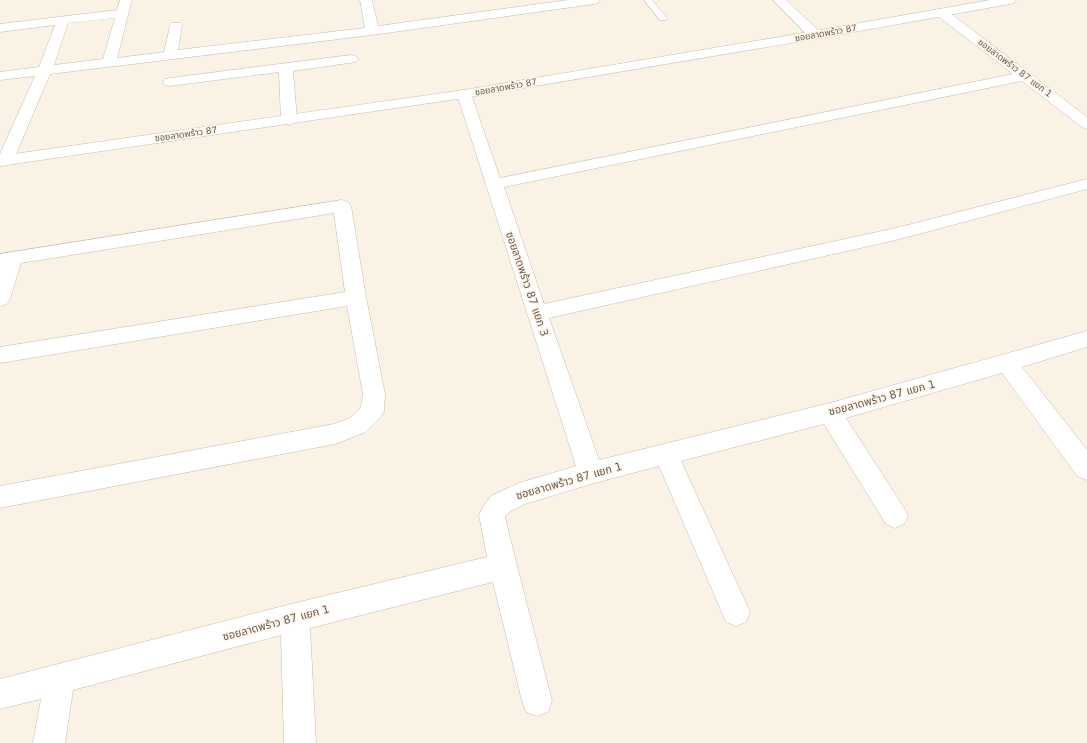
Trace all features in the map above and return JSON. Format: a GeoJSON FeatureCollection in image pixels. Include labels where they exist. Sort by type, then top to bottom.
{"type":"FeatureCollection","features":[{"type":"Feature","properties":{"kind":"street"},"geometry":{"type":"LineString","coordinates":[[109,62],[126,0]]}},
{"type":"Feature","properties":{"kind":"street"},"geometry":{"type":"LineString","coordinates":[[366,0],[372,31]]}},
{"type":"Feature","properties":{"kind":"street"},"geometry":{"type":"LineString","coordinates":[[0,76],[372,31],[526,5],[594,0]]}},
{"type":"Feature","properties":{"kind":"street"},"geometry":{"type":"LineString","coordinates":[[779,0],[815,35]]}},
{"type":"Feature","properties":{"kind":"street","name":"ซอยลาดพร้าว 87"},"geometry":{"type":"LineString","coordinates":[[3,161],[464,94],[815,35],[1010,0]]}},
{"type":"Feature","properties":{"kind":"street"},"geometry":{"type":"LineString","coordinates":[[0,28],[122,13]]}},
{"type":"Feature","properties":{"kind":"street","name":"ซอยลาดพร้าว 87 แยก 1"},"geometry":{"type":"LineString","coordinates":[[942,13],[1087,124]]}},
{"type":"Feature","properties":{"kind":"street"},"geometry":{"type":"LineString","coordinates":[[3,161],[44,70],[63,20]]}},
{"type":"Feature","properties":{"kind":"street"},"geometry":{"type":"LineString","coordinates":[[170,55],[176,26]]}},
{"type":"Feature","properties":{"kind":"street"},"geometry":{"type":"LineString","coordinates":[[170,82],[351,59]]}},
{"type":"Feature","properties":{"kind":"street"},"geometry":{"type":"LineString","coordinates":[[286,68],[289,120]]}},
{"type":"Feature","properties":{"kind":"street"},"geometry":{"type":"LineString","coordinates":[[494,184],[1025,76]]}},
{"type":"Feature","properties":{"kind":"street","name":"ซอยลาดพร้าว 87 แยก 3"},"geometry":{"type":"LineString","coordinates":[[464,94],[591,473]]}},
{"type":"Feature","properties":{"kind":"street"},"geometry":{"type":"LineString","coordinates":[[538,313],[896,234],[1087,184]]}},
{"type":"Feature","properties":{"kind":"street"},"geometry":{"type":"LineString","coordinates":[[0,299],[7,259],[342,206],[356,297],[374,394],[372,411],[358,426],[335,434],[0,497]]}},
{"type":"Feature","properties":{"kind":"street"},"geometry":{"type":"LineString","coordinates":[[0,354],[356,297]]}},
{"type":"Feature","properties":{"kind":"street","name":"ซอยลาดพร้าว 87 แยก 1"},"geometry":{"type":"LineString","coordinates":[[0,694],[60,680],[295,617],[503,566],[492,515],[500,504],[520,494],[591,473],[830,413],[1007,364],[1087,339]]}},
{"type":"Feature","properties":{"kind":"street"},"geometry":{"type":"LineString","coordinates":[[1007,364],[1087,469]]}},
{"type":"Feature","properties":{"kind":"street"},"geometry":{"type":"LineString","coordinates":[[830,413],[895,516]]}},
{"type":"Feature","properties":{"kind":"street"},"geometry":{"type":"LineString","coordinates":[[666,455],[736,612]]}},
{"type":"Feature","properties":{"kind":"street"},"geometry":{"type":"LineString","coordinates":[[503,566],[537,701]]}},
{"type":"Feature","properties":{"kind":"street"},"geometry":{"type":"LineString","coordinates":[[295,617],[300,743]]}},
{"type":"Feature","properties":{"kind":"street"},"geometry":{"type":"LineString","coordinates":[[49,743],[60,680]]}},
{"type":"Feature","properties":{"kind":"lane"},"geometry":{"type":"LineString","coordinates":[[648,0],[663,18]]}}]}
